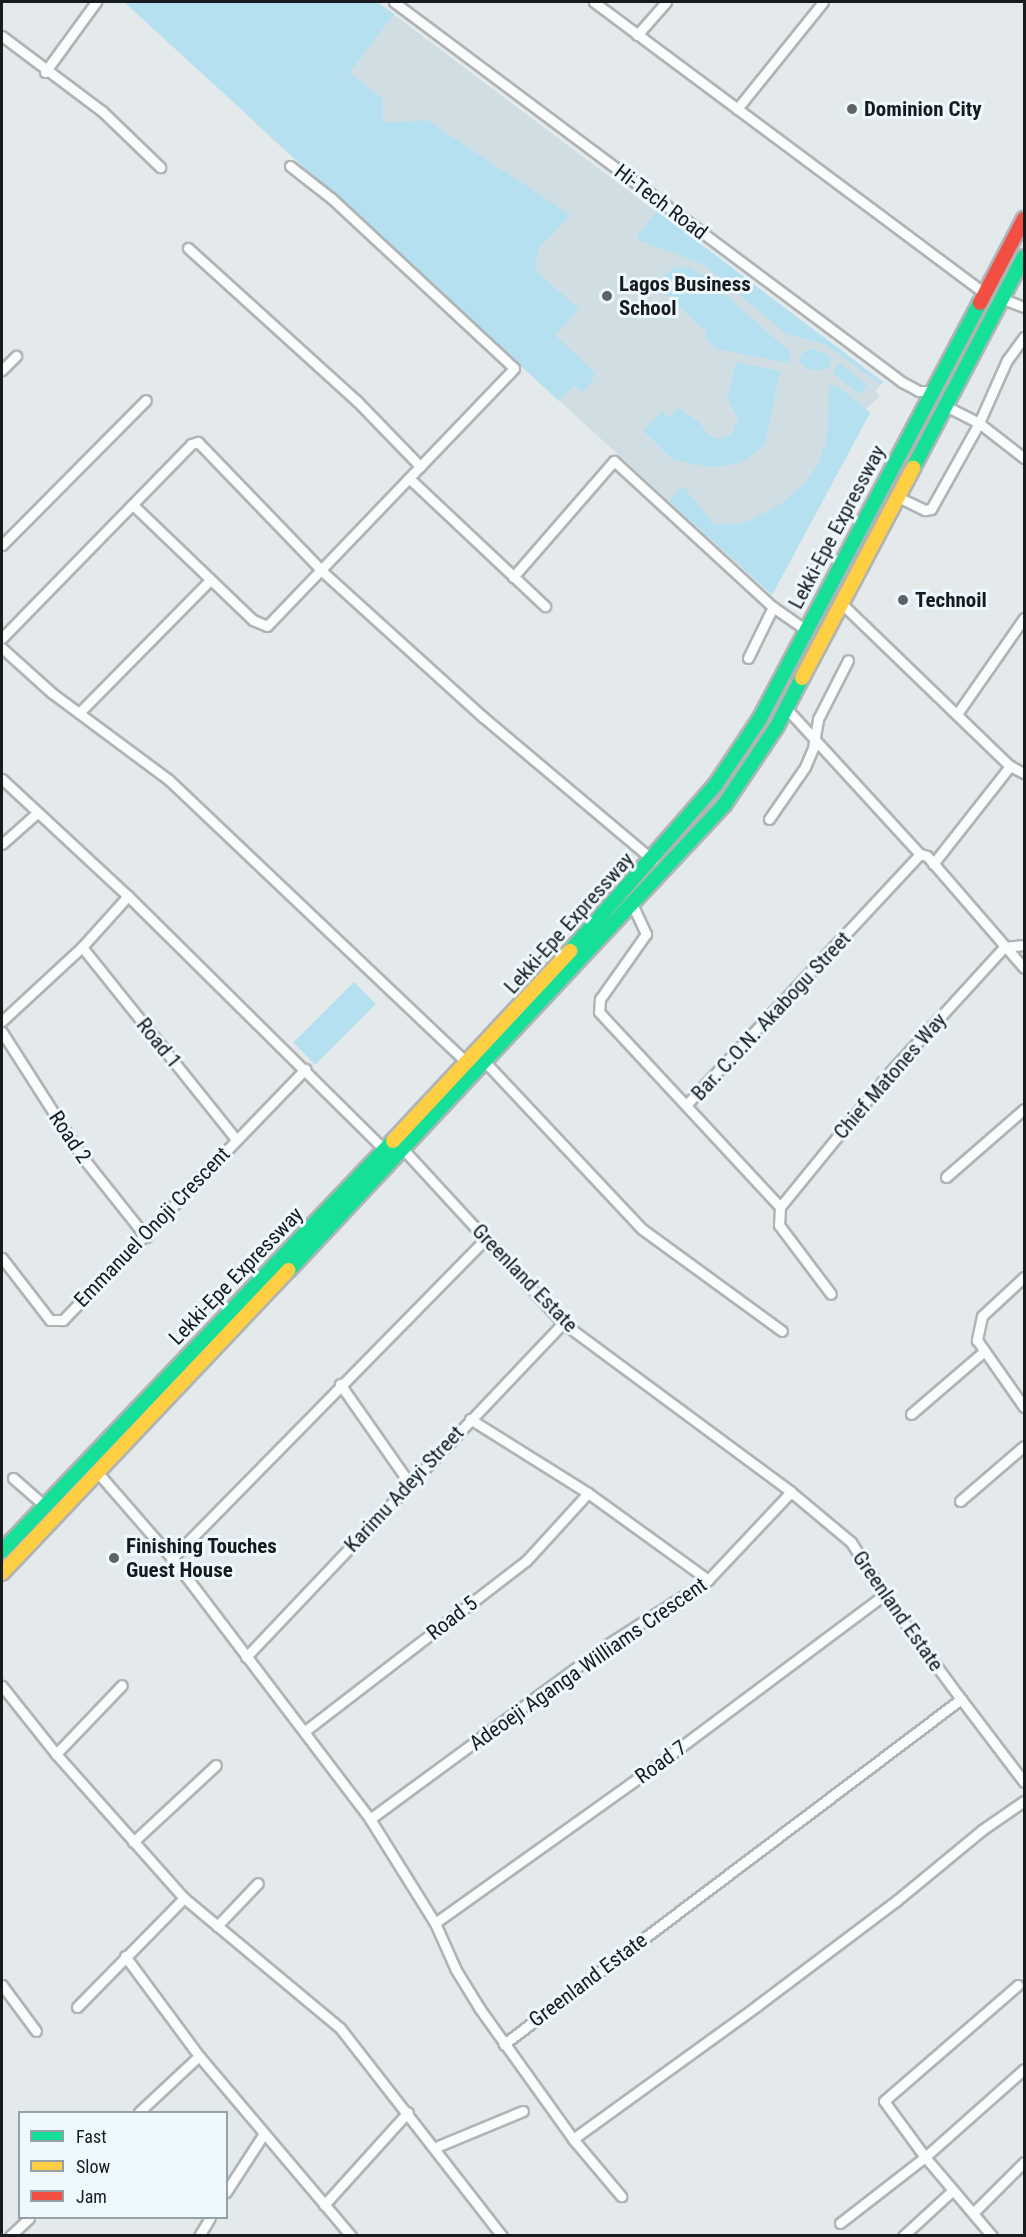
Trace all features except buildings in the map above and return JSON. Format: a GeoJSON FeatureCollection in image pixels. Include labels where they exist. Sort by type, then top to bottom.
{"type":"FeatureCollection","features":[{"type":"Feature","properties":{"kind":"highway","name":"Lekki-Epe Expressway"},"geometry":{"type":"LineString","coordinates":[[2,1573],[98,1473],[297,1252],[385,1150],[653,860],[740,752],[1024,219]]}},
{"type":"Feature","properties":{"kind":"highway","name":"Lekki-Epe Expressway"},"geometry":{"type":"LineString","coordinates":[[2,1551],[297,1252],[403,1149],[633,906],[724,806],[786,708],[1024,257]]}},
{"type":"Feature","properties":{"kind":"street"},"geometry":{"type":"LineString","coordinates":[[45,72],[96,2]]}},
{"type":"Feature","properties":{"kind":"street","name":"Hi-Tech Road"},"geometry":{"type":"LineString","coordinates":[[394,2],[902,382],[919,392],[932,391]]}},
{"type":"Feature","properties":{"kind":"street"},"geometry":{"type":"LineString","coordinates":[[594,2],[985,293]]}},
{"type":"Feature","properties":{"kind":"street"},"geometry":{"type":"LineString","coordinates":[[637,35],[666,2]]}},
{"type":"Feature","properties":{"kind":"street"},"geometry":{"type":"LineString","coordinates":[[737,109],[823,2]]}},
{"type":"Feature","properties":{"kind":"street"},"geometry":{"type":"LineString","coordinates":[[2,36],[45,72],[102,111],[160,167]]}},
{"type":"Feature","properties":{"kind":"street"},"geometry":{"type":"LineString","coordinates":[[134,505],[210,580],[254,620],[267,626],[323,572],[514,368],[331,198],[290,166]]}},
{"type":"Feature","properties":{"kind":"street"},"geometry":{"type":"LineString","coordinates":[[188,248],[357,401],[420,466]]}},
{"type":"Feature","properties":{"kind":"street"},"geometry":{"type":"LineString","coordinates":[[1003,299],[1024,307]]}},
{"type":"Feature","properties":{"kind":"street"},"geometry":{"type":"LineString","coordinates":[[898,497],[925,510],[931,509],[979,423],[1007,360],[1024,337]]}},
{"type":"Feature","properties":{"kind":"street"},"geometry":{"type":"LineString","coordinates":[[2,370],[16,356]]}},
{"type":"Feature","properties":{"kind":"street"},"geometry":{"type":"LineString","coordinates":[[2,544],[147,400]]}},
{"type":"Feature","properties":{"kind":"street"},"geometry":{"type":"LineString","coordinates":[[946,405],[979,423],[1024,458]]}},
{"type":"Feature","properties":{"kind":"street"},"geometry":{"type":"LineString","coordinates":[[2,638],[191,444],[198,442],[323,572],[483,717],[653,860]]}},
{"type":"Feature","properties":{"kind":"street"},"geometry":{"type":"LineString","coordinates":[[513,577],[614,461],[773,607],[806,630]]}},
{"type":"Feature","properties":{"kind":"street"},"geometry":{"type":"LineString","coordinates":[[409,478],[545,606]]}},
{"type":"Feature","properties":{"kind":"street"},"geometry":{"type":"LineString","coordinates":[[79,714],[210,580]]}},
{"type":"Feature","properties":{"kind":"street"},"geometry":{"type":"LineString","coordinates":[[841,603],[1010,766],[1024,773]]}},
{"type":"Feature","properties":{"kind":"street"},"geometry":{"type":"LineString","coordinates":[[748,658],[773,607]]}},
{"type":"Feature","properties":{"kind":"street"},"geometry":{"type":"LineString","coordinates":[[957,714],[1024,618]]}},
{"type":"Feature","properties":{"kind":"street"},"geometry":{"type":"LineString","coordinates":[[2,648],[79,714],[169,780],[467,1063]]}},
{"type":"Feature","properties":{"kind":"street"},"geometry":{"type":"LineString","coordinates":[[769,819],[806,767],[815,740],[818,719],[848,660]]}},
{"type":"Feature","properties":{"kind":"street"},"geometry":{"type":"LineString","coordinates":[[786,708],[920,854],[933,864],[1024,968]]}},
{"type":"Feature","properties":{"kind":"street"},"geometry":{"type":"LineString","coordinates":[[933,864],[1010,766]]}},
{"type":"Feature","properties":{"kind":"street"},"geometry":{"type":"LineString","coordinates":[[2,779],[128,896],[385,1150]]}},
{"type":"Feature","properties":{"kind":"street"},"geometry":{"type":"LineString","coordinates":[[2,844],[38,812]]}},
{"type":"Feature","properties":{"kind":"street","name":"Bar. C.O.N. Akabogu Street"},"geometry":{"type":"LineString","coordinates":[[831,1294],[779,1225],[780,1207],[687,1104],[920,854]]}},
{"type":"Feature","properties":{"kind":"street"},"geometry":{"type":"LineString","coordinates":[[2,1021],[82,947],[128,896]]}},
{"type":"Feature","properties":{"kind":"street"},"geometry":{"type":"LineString","coordinates":[[633,906],[646,934],[600,999],[599,1012],[687,1104]]}},
{"type":"Feature","properties":{"kind":"street"},"geometry":{"type":"LineString","coordinates":[[1004,947],[1024,945]]}},
{"type":"Feature","properties":{"kind":"street","name":"Road 1"},"geometry":{"type":"LineString","coordinates":[[82,947],[236,1139]]}},
{"type":"Feature","properties":{"kind":"street","name":"Chief Matones Way"},"geometry":{"type":"LineString","coordinates":[[780,1207],[890,1072],[1004,947]]}},
{"type":"Feature","properties":{"kind":"street","name":"Road 2"},"geometry":{"type":"LineString","coordinates":[[2,1032],[80,1154],[146,1238]]}},
{"type":"Feature","properties":{"kind":"street"},"geometry":{"type":"LineString","coordinates":[[486,1063],[642,1229],[782,1331]]}},
{"type":"Feature","properties":{"kind":"street","name":"Emmanuel Onoji Crescent"},"geometry":{"type":"LineString","coordinates":[[2,1258],[50,1320],[59,1322],[146,1238],[236,1139],[305,1069]]}},
{"type":"Feature","properties":{"kind":"street"},"geometry":{"type":"LineString","coordinates":[[946,1177],[1024,1109]]}},
{"type":"Feature","properties":{"kind":"street","name":"Greenland Estate"},"geometry":{"type":"LineString","coordinates":[[403,1149],[563,1323],[791,1492],[850,1542],[884,1595],[961,1699],[504,2044]]}},
{"type":"Feature","properties":{"kind":"street"},"geometry":{"type":"LineString","coordinates":[[171,1558],[486,1238]]}},
{"type":"Feature","properties":{"kind":"street"},"geometry":{"type":"LineString","coordinates":[[1024,1277],[982,1316],[977,1340],[983,1352],[1024,1407]]}},
{"type":"Feature","properties":{"kind":"street","name":"Karimu Adeyi Street"},"geometry":{"type":"LineString","coordinates":[[246,1657],[563,1323]]}},
{"type":"Feature","properties":{"kind":"street"},"geometry":{"type":"LineString","coordinates":[[911,1414],[983,1352]]}},
{"type":"Feature","properties":{"kind":"street"},"geometry":{"type":"LineString","coordinates":[[340,1384],[410,1484]]}},
{"type":"Feature","properties":{"kind":"street"},"geometry":{"type":"LineString","coordinates":[[470,1419],[588,1493],[708,1580]]}},
{"type":"Feature","properties":{"kind":"street"},"geometry":{"type":"LineString","coordinates":[[960,1501],[1024,1446]]}},
{"type":"Feature","properties":{"kind":"street"},"geometry":{"type":"LineString","coordinates":[[98,1473],[171,1558],[370,1819],[435,1923],[456,1970],[504,2044],[573,2139],[621,2196]]}},
{"type":"Feature","properties":{"kind":"street"},"geometry":{"type":"LineString","coordinates":[[13,1478],[45,1506]]}},
{"type":"Feature","properties":{"kind":"street","name":"Adeoeji Aganga Williams Crescent"},"geometry":{"type":"LineString","coordinates":[[370,1819],[608,1644],[708,1580],[791,1492]]}},
{"type":"Feature","properties":{"kind":"street","name":"Road 5"},"geometry":{"type":"LineString","coordinates":[[305,1731],[526,1561],[588,1493]]}},
{"type":"Feature","properties":{"kind":"street","name":"Road 7"},"geometry":{"type":"LineString","coordinates":[[435,1923],[666,1758],[884,1595]]}},
{"type":"Feature","properties":{"kind":"street"},"geometry":{"type":"LineString","coordinates":[[56,1754],[122,1685]]}},
{"type":"Feature","properties":{"kind":"street"},"geometry":{"type":"LineString","coordinates":[[2,1686],[56,1754],[184,1898],[340,2028],[436,2147],[502,2235]]}},
{"type":"Feature","properties":{"kind":"street"},"geometry":{"type":"LineString","coordinates":[[961,1699],[1024,1782]]}},
{"type":"Feature","properties":{"kind":"street"},"geometry":{"type":"LineString","coordinates":[[133,1842],[216,1765]]}},
{"type":"Feature","properties":{"kind":"street"},"geometry":{"type":"LineString","coordinates":[[573,2139],[758,2005],[896,1901],[982,1830],[1024,1801]]}},
{"type":"Feature","properties":{"kind":"street"},"geometry":{"type":"LineString","coordinates":[[217,1926],[258,1883]]}},
{"type":"Feature","properties":{"kind":"street"},"geometry":{"type":"LineString","coordinates":[[77,2007],[184,1898]]}},
{"type":"Feature","properties":{"kind":"street"},"geometry":{"type":"LineString","coordinates":[[125,1956],[199,2056],[263,2135],[351,2235]]}},
{"type":"Feature","properties":{"kind":"street"},"geometry":{"type":"LineString","coordinates":[[2,1985],[36,2031]]}},
{"type":"Feature","properties":{"kind":"street"},"geometry":{"type":"LineString","coordinates":[[989,2234],[925,2157],[884,2101],[1018,1985]]}},
{"type":"Feature","properties":{"kind":"street"},"geometry":{"type":"LineString","coordinates":[[140,2111],[199,2056]]}},
{"type":"Feature","properties":{"kind":"street"},"geometry":{"type":"LineString","coordinates":[[840,2223],[925,2157],[1024,2069]]}},
{"type":"Feature","properties":{"kind":"street"},"geometry":{"type":"LineString","coordinates":[[436,2147],[524,2111]]}},
{"type":"Feature","properties":{"kind":"street"},"geometry":{"type":"LineString","coordinates":[[324,2205],[408,2112]]}},
{"type":"Feature","properties":{"kind":"street"},"geometry":{"type":"LineString","coordinates":[[228,2189],[263,2135]]}},
{"type":"Feature","properties":{"kind":"street"},"geometry":{"type":"LineString","coordinates":[[973,2213],[1024,2162]]}},
{"type":"Feature","properties":{"kind":"street"},"geometry":{"type":"LineString","coordinates":[[903,2235],[953,2190]]}},
{"type":"Feature","properties":{"kind":"street"},"geometry":{"type":"LineString","coordinates":[[10,2235],[27,2219]]}},
{"type":"Feature","properties":{"kind":"street"},"geometry":{"type":"LineString","coordinates":[[199,2235],[209,2219]]}},
{"type":"Feature","properties":{"kind":"shaded area"},"geometry":{"type":"Polygon","coordinates":[[[124,2],[377,2],[394,14],[349,73],[383,99],[383,123],[427,120],[570,215],[541,246],[535,259],[537,272],[579,309],[555,335],[595,373],[594,378],[582,392],[574,385],[559,401],[124,2]]]}},
{"type":"Feature","properties":{"kind":"shaded area","name":"Lagos Business School"},"geometry":{"type":"Polygon","coordinates":[[[377,2],[883,382],[875,391],[880,396],[866,409],[870,413],[772,595],[255,123],[299,65],[377,2]]]}},
{"type":"Feature","properties":{"kind":"shaded area"},"geometry":{"type":"Polygon","coordinates":[[[657,211],[883,382],[881,385],[825,344],[786,334],[705,265],[639,240],[638,235],[657,211]]]}},
{"type":"Feature","properties":{"kind":"shaded area"},"geometry":{"type":"Polygon","coordinates":[[[674,267],[690,268],[704,276],[791,353],[789,363],[716,349],[706,339],[706,332],[663,291],[664,276],[674,267]]]}},
{"type":"Feature","properties":{"kind":"shaded area"},"geometry":{"type":"Polygon","coordinates":[[[814,349],[830,356],[831,363],[826,370],[807,369],[798,361],[804,351],[814,349]]]}},
{"type":"Feature","properties":{"kind":"shaded area"},"geometry":{"type":"Polygon","coordinates":[[[736,362],[780,371],[765,445],[741,463],[711,467],[673,460],[643,431],[662,411],[669,418],[678,408],[700,423],[709,436],[720,439],[731,434],[738,418],[727,398],[736,362]]]}},
{"type":"Feature","properties":{"kind":"shaded area"},"geometry":{"type":"Polygon","coordinates":[[[840,363],[867,385],[860,394],[832,372],[840,363]]]}},
{"type":"Feature","properties":{"kind":"shaded area"},"geometry":{"type":"Polygon","coordinates":[[[836,385],[870,413],[772,595],[669,501],[683,486],[715,525],[744,523],[779,505],[803,485],[818,464],[827,439],[829,386],[836,385]]]}},
{"type":"Feature","properties":{"kind":"shaded area"},"geometry":{"type":"Polygon","coordinates":[[[354,982],[376,1004],[315,1065],[293,1043],[354,982]]]}},
{"type":"Feature","properties":{"kind":"traffic: fast"},"geometry":{"type":"LineString","coordinates":[[913,468],[1024,257]]}},
{"type":"Feature","properties":{"kind":"traffic: fast"},"geometry":{"type":"LineString","coordinates":[[570,951],[716,784],[759,720],[980,303]]}},
{"type":"Feature","properties":{"kind":"traffic: fast"},"geometry":{"type":"LineString","coordinates":[[289,1270],[724,805],[777,726],[802,678]]}},
{"type":"Feature","properties":{"kind":"traffic: fast"},"geometry":{"type":"LineString","coordinates":[[2,1551],[393,1141]]}},
{"type":"Feature","properties":{"kind":"traffic: slow"},"geometry":{"type":"LineString","coordinates":[[802,678],[913,468]]}},
{"type":"Feature","properties":{"kind":"traffic: slow"},"geometry":{"type":"LineString","coordinates":[[393,1141],[570,951]]}},
{"type":"Feature","properties":{"kind":"traffic: slow"},"geometry":{"type":"LineString","coordinates":[[2,1573],[289,1270]]}},
{"type":"Feature","properties":{"kind":"traffic: jam"},"geometry":{"type":"LineString","coordinates":[[980,303],[1024,219]]}},
{"type":"Feature","properties":{"kind":"place","name":"Dominion City"},"geometry":{"type":"Point","coordinates":[852,109]}},
{"type":"Feature","properties":{"kind":"place","name":"Lagos Business School"},"geometry":{"type":"Point","coordinates":[607,296]}},
{"type":"Feature","properties":{"kind":"place","name":"Technoil"},"geometry":{"type":"Point","coordinates":[903,600]}},
{"type":"Feature","properties":{"kind":"place","name":"Finishing Touches Guest House"},"geometry":{"type":"Point","coordinates":[114,1558]}}]}
